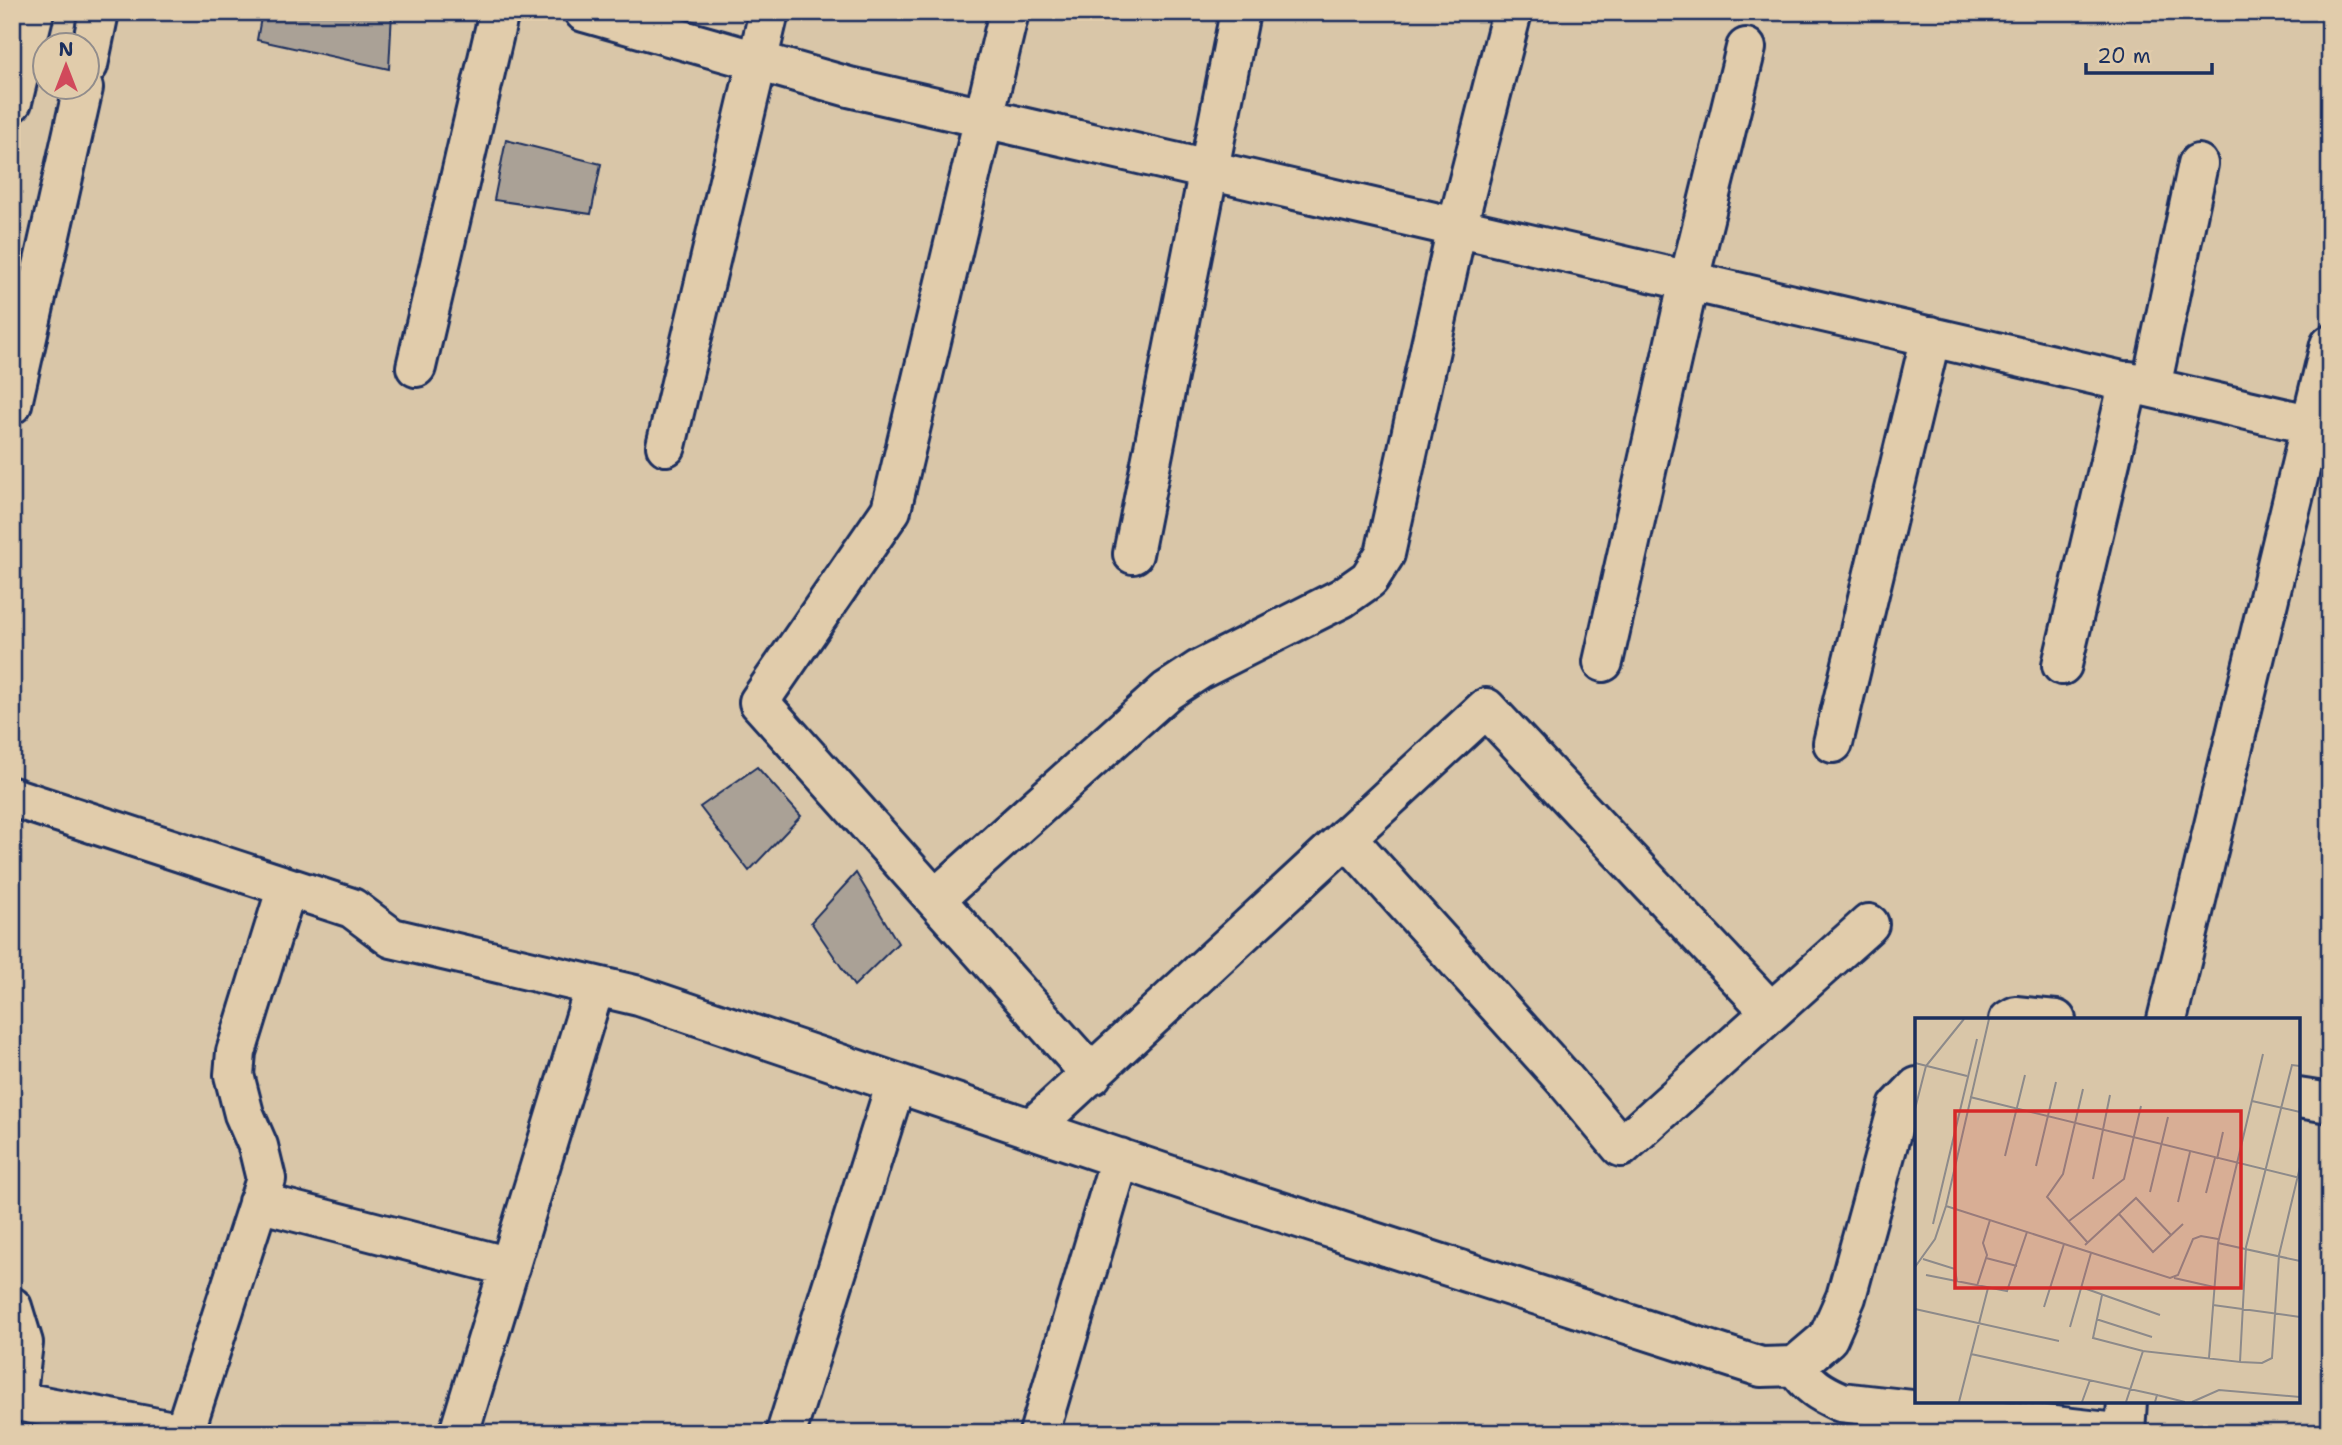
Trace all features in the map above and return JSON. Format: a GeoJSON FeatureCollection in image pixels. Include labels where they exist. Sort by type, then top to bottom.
{"type":"FeatureCollection","features":[{"type":"Feature","properties":{"kind":"main road"},"geometry":{"type":"LineString","coordinates":[[12,102],[34,12]]}},
{"type":"Feature","properties":{"kind":"main road"},"geometry":{"type":"LineString","coordinates":[[95,32],[99,12]]}},
{"type":"Feature","properties":{"kind":"main road"},"geometry":{"type":"LineString","coordinates":[[416,367],[499,12]]}},
{"type":"Feature","properties":{"kind":"main road"},"geometry":{"type":"LineString","coordinates":[[584,12],[849,87],[2320,427]]}},
{"type":"Feature","properties":{"kind":"main road"},"geometry":{"type":"LineString","coordinates":[[666,446],[769,12]]}},
{"type":"Feature","properties":{"kind":"main road"},"geometry":{"type":"LineString","coordinates":[[1009,12],[891,510],[759,702],[1091,1075]]}},
{"type":"Feature","properties":{"kind":"main road"},"geometry":{"type":"LineString","coordinates":[[1133,554],[1240,12]]}},
{"type":"Feature","properties":{"kind":"main road"},"geometry":{"type":"LineString","coordinates":[[935,899],[1167,691],[1199,670],[1342,598],[1369,579],[1384,554],[1457,227],[1512,12]]}},
{"type":"Feature","properties":{"kind":"main road"},"geometry":{"type":"LineString","coordinates":[[1603,662],[1689,280],[1746,48]]}},
{"type":"Feature","properties":{"kind":"main road"},"geometry":{"type":"LineString","coordinates":[[12,404],[80,102]]}},
{"type":"Feature","properties":{"kind":"main road"},"geometry":{"type":"LineString","coordinates":[[2062,665],[2198,164]]}},
{"type":"Feature","properties":{"kind":"main road"},"geometry":{"type":"LineString","coordinates":[[1833,743],[1931,336]]}},
{"type":"Feature","properties":{"kind":"main road"},"geometry":{"type":"LineString","coordinates":[[2168,1018],[2320,427],[2330,345]]}},
{"type":"Feature","properties":{"kind":"main road"},"geometry":{"type":"LineString","coordinates":[[1031,1129],[1486,708],[1771,1012]]}},
{"type":"Feature","properties":{"kind":"main road"},"geometry":{"type":"LineString","coordinates":[[12,797],[352,908],[391,938],[639,996],[1031,1129],[1761,1367],[1796,1366],[1828,1338],[1846,1297],[1898,1107],[1915,1089]]}},
{"type":"Feature","properties":{"kind":"main road"},"geometry":{"type":"LineString","coordinates":[[1346,837],[1565,1080],[1621,1147],[1869,924]]}},
{"type":"Feature","properties":{"kind":"main road"},"geometry":{"type":"LineString","coordinates":[[12,1307],[23,1343],[14,1400],[184,1433],[266,1179],[234,1075],[236,1052],[287,887]]}},
{"type":"Feature","properties":{"kind":"main road"},"geometry":{"type":"LineString","coordinates":[[459,1433],[595,986]]}},
{"type":"Feature","properties":{"kind":"main road"},"geometry":{"type":"LineString","coordinates":[[2012,1018],[2036,1018]]}},
{"type":"Feature","properties":{"kind":"main road"},"geometry":{"type":"LineString","coordinates":[[786,1433],[896,1083]]}},
{"type":"Feature","properties":{"kind":"main road"},"geometry":{"type":"LineString","coordinates":[[2300,1098],[2330,1103]]}},
{"type":"Feature","properties":{"kind":"main road"},"geometry":{"type":"LineString","coordinates":[[1039,1433],[1120,1158]]}},
{"type":"Feature","properties":{"kind":"main road"},"geometry":{"type":"LineString","coordinates":[[258,1202],[510,1267]]}},
{"type":"Feature","properties":{"kind":"main road"},"geometry":{"type":"LineString","coordinates":[[1796,1366],[1820,1393],[1841,1402],[2117,1433]]}},
{"type":"Feature","properties":{"kind":"main road"},"geometry":{"type":"LineString","coordinates":[[2124,1433],[2127,1403]]}},
{"type":"Feature","properties":{"kind":"building"},"geometry":{"type":"Polygon","coordinates":[[[262,12],[392,12],[389,69],[257,40],[262,12]]]}},
{"type":"Feature","properties":{"kind":"building"},"geometry":{"type":"Polygon","coordinates":[[[506,140],[601,164],[591,214],[494,200],[506,140]]]}},
{"type":"Feature","properties":{"kind":"building"},"geometry":{"type":"Polygon","coordinates":[[[757,767],[801,816],[749,871],[700,807],[757,767]]]}},
{"type":"Feature","properties":{"kind":"building"},"geometry":{"type":"Polygon","coordinates":[[[856,873],[898,943],[854,986],[811,922],[856,873]]]}}]}
